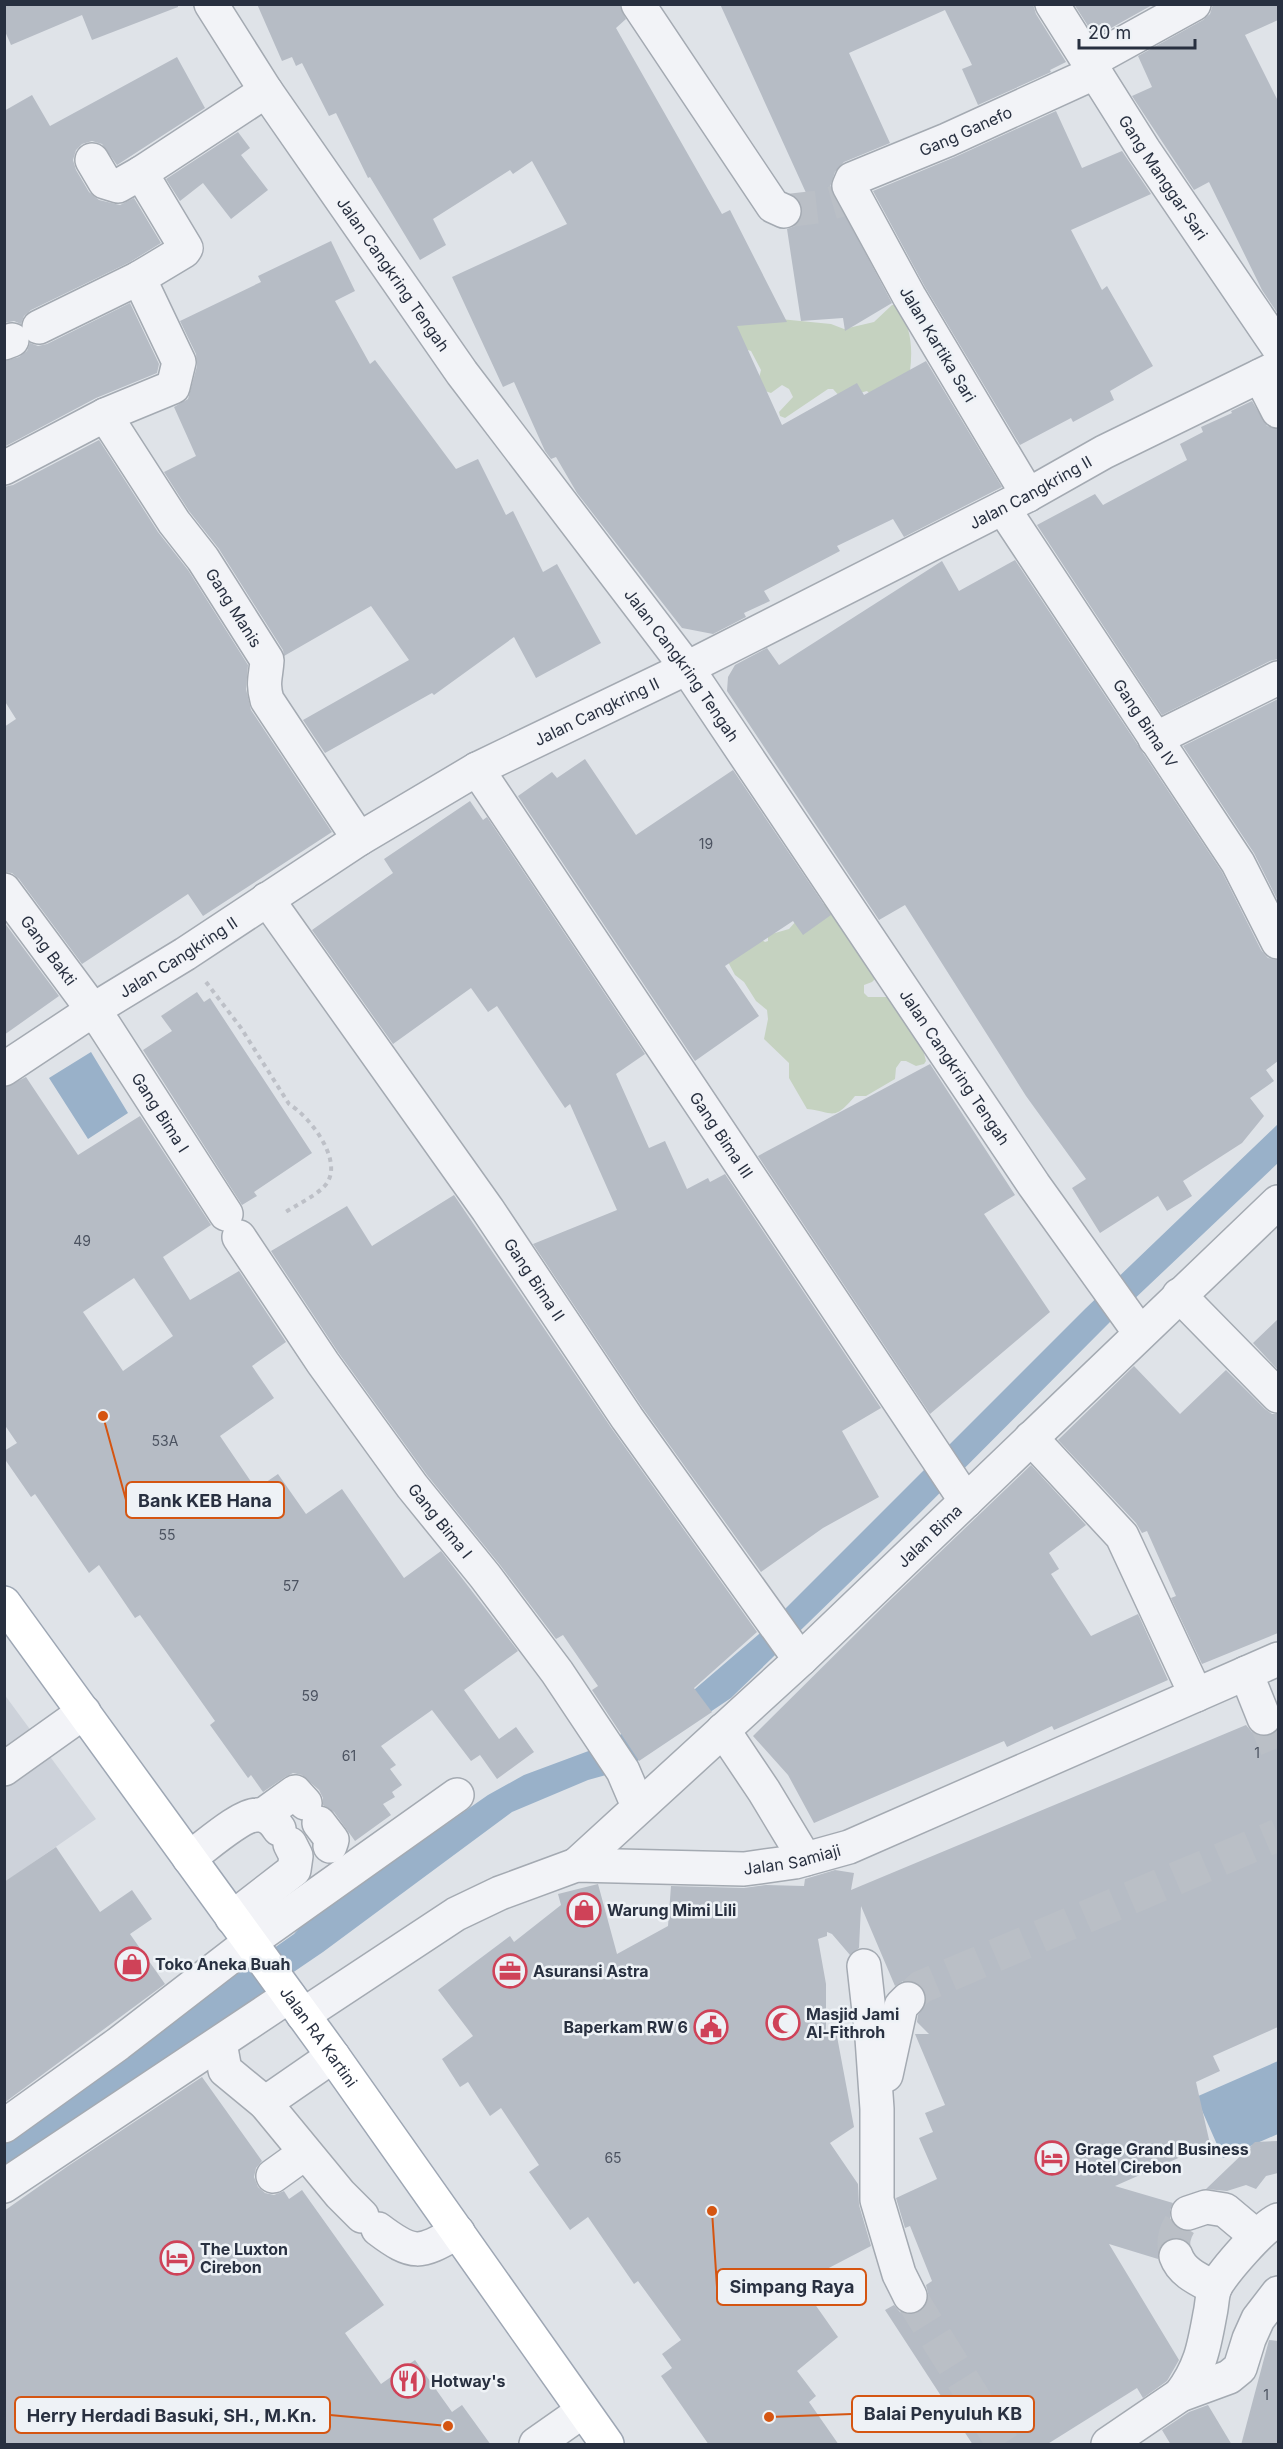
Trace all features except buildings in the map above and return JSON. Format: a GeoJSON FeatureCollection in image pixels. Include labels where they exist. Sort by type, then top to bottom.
{"type":"FeatureCollection","features":[{"type":"Feature","properties":{"kind":"main road","name":"Jalan RA Kartini"},"geometry":{"type":"LineString","coordinates":[[4,1603],[333,2055],[607,2445]]}},
{"type":"Feature","properties":{"kind":"street","name":"Jalan Cangkring Tengah"},"geometry":{"type":"LineString","coordinates":[[212,4],[266,91],[462,373],[687,668],[1002,1137],[1134,1325]]}},
{"type":"Feature","properties":{"kind":"street"},"geometry":{"type":"LineString","coordinates":[[638,4],[773,206],[784,211]]}},
{"type":"Feature","properties":{"kind":"street","name":"Gang Manggar Sari"},"geometry":{"type":"LineString","coordinates":[[1052,4],[1144,150],[1278,347]]}},
{"type":"Feature","properties":{"kind":"street","name":"Gang Ganefo"},"geometry":{"type":"LineString","coordinates":[[850,198],[849,186],[852,179],[947,140],[1092,67],[1194,4]]}},
{"type":"Feature","properties":{"kind":"street"},"geometry":{"type":"LineString","coordinates":[[92,160],[105,182],[118,186],[266,91]]}},
{"type":"Feature","properties":{"kind":"street"},"geometry":{"type":"LineString","coordinates":[[18,337],[139,278],[186,248],[141,173]]}},
{"type":"Feature","properties":{"kind":"street","name":"Jalan Kartika Sari"},"geometry":{"type":"LineString","coordinates":[[850,198],[909,296],[1016,502]]}},
{"type":"Feature","properties":{"kind":"street"},"geometry":{"type":"LineString","coordinates":[[4,468],[105,415],[173,387],[180,365],[139,278]]}},
{"type":"Feature","properties":{"kind":"street"},"geometry":{"type":"LineString","coordinates":[[1269,371],[1278,411]]}},
{"type":"Feature","properties":{"kind":"street","name":"Jalan Cangkring II"},"geometry":{"type":"LineString","coordinates":[[4,1069],[93,1010],[185,954],[359,839],[477,769],[687,668],[1016,502],[1104,452],[1269,371]]}},
{"type":"Feature","properties":{"kind":"street","name":"Gang Manis"},"geometry":{"type":"LineString","coordinates":[[105,415],[174,522],[203,559],[267,660],[262,683],[267,700],[359,839]]}},
{"type":"Feature","properties":{"kind":"street","name":"Gang Bima IV"},"geometry":{"type":"LineString","coordinates":[[1016,502],[1155,739],[1238,863],[1278,942]]}},
{"type":"Feature","properties":{"kind":"street"},"geometry":{"type":"LineString","coordinates":[[1155,739],[1278,678]]}},
{"type":"Feature","properties":{"kind":"street","name":"Gang Bima III"},"geometry":{"type":"LineString","coordinates":[[477,769],[774,1211],[959,1492]]}},
{"type":"Feature","properties":{"kind":"street","name":"Gang Bakti"},"geometry":{"type":"LineString","coordinates":[[4,890],[93,1010]]}},
{"type":"Feature","properties":{"kind":"street","name":"Gang Bima II"},"geometry":{"type":"LineString","coordinates":[[267,899],[488,1210],[627,1418],[796,1653]]}},
{"type":"Feature","properties":{"kind":"street","name":"Gang Bima I"},"geometry":{"type":"LineString","coordinates":[[93,1010],[330,1372],[412,1486],[485,1576],[603,1738],[623,1771],[638,1806]]}},
{"type":"Feature","properties":{"kind":"street","name":"Jalan Bima"},"geometry":{"type":"LineString","coordinates":[[576,1865],[723,1730],[796,1653],[959,1492],[1031,1438],[1134,1325],[1179,1295],[1278,1202]]}},
{"type":"Feature","properties":{"kind":"street"},"geometry":{"type":"LineString","coordinates":[[1179,1295],[1278,1396]]}},
{"type":"Feature","properties":{"kind":"street"},"geometry":{"type":"LineString","coordinates":[[1031,1438],[1122,1536],[1196,1695]]}},
{"type":"Feature","properties":{"kind":"street","name":"Jalan Samiaji"},"geometry":{"type":"LineString","coordinates":[[4,2186],[220,2043],[291,1999],[500,1893],[576,1865],[744,1869],[804,1859],[849,1847],[1278,1659]]}},
{"type":"Feature","properties":{"kind":"street"},"geometry":{"type":"LineString","coordinates":[[1246,1673],[1264,1718]]}},
{"type":"Feature","properties":{"kind":"street"},"geometry":{"type":"LineString","coordinates":[[4,1769],[84,1712]]}},
{"type":"Feature","properties":{"kind":"street"},"geometry":{"type":"LineString","coordinates":[[723,1730],[764,1791],[804,1859]]}},
{"type":"Feature","properties":{"kind":"street"},"geometry":{"type":"LineString","coordinates":[[278,1829],[295,1792],[318,1824]]}},
{"type":"Feature","properties":{"kind":"street"},"geometry":{"type":"LineString","coordinates":[[4,2126],[118,2044],[246,1937],[457,1795]]}},
{"type":"Feature","properties":{"kind":"street"},"geometry":{"type":"LineString","coordinates":[[189,1858],[248,1816],[278,1829],[296,1856],[294,1870],[246,1937]]}},
{"type":"Feature","properties":{"kind":"street"},"geometry":{"type":"LineString","coordinates":[[864,1966],[877,2109],[877,2200],[899,2274],[910,2296]]}},
{"type":"Feature","properties":{"kind":"street"},"geometry":{"type":"LineString","coordinates":[[877,2109],[892,2056],[901,2006],[908,1999]]}},
{"type":"Feature","properties":{"kind":"street"},"geometry":{"type":"LineString","coordinates":[[220,2043],[225,2070],[223,2085],[265,2103],[305,2153],[370,2223],[403,2245],[417,2250],[426,2250],[458,2232]]}},
{"type":"Feature","properties":{"kind":"street"},"geometry":{"type":"LineString","coordinates":[[265,2103],[333,2055]]}},
{"type":"Feature","properties":{"kind":"street"},"geometry":{"type":"LineString","coordinates":[[273,2176],[305,2153]]}},
{"type":"Feature","properties":{"kind":"street"},"geometry":{"type":"LineString","coordinates":[[1180,2395],[1193,2377],[1203,2355],[1215,2288],[1267,2228],[1225,2210],[1206,2206],[1188,2213]]}},
{"type":"Feature","properties":{"kind":"street"},"geometry":{"type":"LineString","coordinates":[[1176,2256],[1179,2265],[1194,2277],[1215,2288]]}},
{"type":"Feature","properties":{"kind":"street"},"geometry":{"type":"LineString","coordinates":[[1108,2445],[1180,2395],[1230,2377],[1240,2368],[1258,2319],[1278,2293]]}},
{"type":"Feature","properties":{"kind":"street"},"geometry":{"type":"LineString","coordinates":[[536,2445],[583,2410]]}},
{"type":"Feature","properties":{"kind":"path"},"geometry":{"type":"LineString","coordinates":[[185,954],[241,1028],[289,1104],[299,1110],[326,1143],[331,1176],[326,1186],[284,1213]]}},
{"type":"Feature","properties":{"kind":"shaded area"},"geometry":{"type":"Polygon","coordinates":[[[4,1694],[96,1819],[5,1882],[4,1882],[4,1694]]]}},
{"type":"Feature","properties":{"kind":"green space"},"geometry":{"type":"Polygon","coordinates":[[[892,305],[896,305],[908,328],[911,345],[910,371],[877,401],[867,391],[841,398],[833,389],[828,389],[785,418],[780,416],[779,412],[793,397],[789,389],[782,385],[771,393],[762,390],[759,378],[761,370],[751,351],[717,341],[739,315],[831,324],[844,329],[874,322],[892,305]]]}},
{"type":"Feature","properties":{"kind":"green space"},"geometry":{"type":"Polygon","coordinates":[[[818,904],[832,904],[866,965],[873,967],[876,978],[864,985],[864,993],[868,997],[889,997],[922,1046],[926,1061],[916,1066],[901,1061],[896,1068],[895,1079],[866,1096],[855,1096],[842,1109],[833,1113],[807,1109],[789,1078],[789,1063],[764,1039],[768,1019],[767,1010],[756,1001],[744,982],[735,975],[727,960],[756,936],[765,942],[768,941],[768,935],[789,929],[818,904]]]}},
{"type":"Feature","properties":{"kind":"water"},"geometry":{"type":"Polygon","coordinates":[[[91,1052],[128,1113],[88,1139],[49,1078],[91,1052]]]}},
{"type":"Feature","properties":{"kind":"water"},"geometry":{"type":"Polygon","coordinates":[[[1278,1124],[1278,1163],[1110,1322],[878,1555],[731,1698],[624,1770],[588,1780],[512,1812],[323,1952],[5,2169],[5,2138],[294,1934],[303,1924],[488,1795],[524,1775],[602,1746],[695,1689],[765,1629],[1085,1309],[1278,1124]]]}},
{"type":"Feature","properties":{"kind":"water"},"geometry":{"type":"Polygon","coordinates":[[[1278,2061],[1278,2134],[1223,2158],[1196,2097],[1278,2061]]]}},
{"type":"Feature","properties":{"kind":"tunnel"},"geometry":{"type":"LineString","coordinates":[[784,211],[818,207],[846,199]]}},
{"type":"Feature","properties":{"kind":"tunnel"},"geometry":{"type":"LineString","coordinates":[[1264,1718],[1278,1752]]}},
{"type":"Feature","properties":{"kind":"tunnel"},"geometry":{"type":"LineString","coordinates":[[908,1999],[921,1987],[1278,1835]]}},
{"type":"Feature","properties":{"kind":"tunnel"},"geometry":{"type":"LineString","coordinates":[[1176,2256],[1174,2238],[1188,2213]]}},
{"type":"Feature","properties":{"kind":"tunnel"},"geometry":{"type":"LineString","coordinates":[[910,2296],[1003,2444]]}},
{"type":"Feature","properties":{"kind":"place","name":"Bank KEB Hana"},"geometry":{"type":"Point","coordinates":[103,1416]}},
{"type":"Feature","properties":{"kind":"place","name":"Warung Mimi Lili"},"geometry":{"type":"Point","coordinates":[584,1910]}},
{"type":"Feature","properties":{"kind":"place","name":"Toko Aneka Buah"},"geometry":{"type":"Point","coordinates":[132,1964]}},
{"type":"Feature","properties":{"kind":"place","name":"Asuransi Astra"},"geometry":{"type":"Point","coordinates":[510,1971]}},
{"type":"Feature","properties":{"kind":"place","name":"Masjid Jami Al-Fithroh"},"geometry":{"type":"Point","coordinates":[783,2023]}},
{"type":"Feature","properties":{"kind":"place","name":"Baperkam RW 6"},"geometry":{"type":"Point","coordinates":[711,2027]}},
{"type":"Feature","properties":{"kind":"place","name":"Grage Grand Business Hotel Cirebon"},"geometry":{"type":"Point","coordinates":[1052,2158]}},
{"type":"Feature","properties":{"kind":"place","name":"Simpang Raya"},"geometry":{"type":"Point","coordinates":[712,2211]}},
{"type":"Feature","properties":{"kind":"place","name":"The Luxton Cirebon"},"geometry":{"type":"Point","coordinates":[177,2258]}},
{"type":"Feature","properties":{"kind":"place","name":"Hotway's"},"geometry":{"type":"Point","coordinates":[408,2381]}},
{"type":"Feature","properties":{"kind":"place","name":"Balai Penyuluh KB"},"geometry":{"type":"Point","coordinates":[769,2417]}},
{"type":"Feature","properties":{"kind":"place","name":"Herry Herdadi Basuki, SH., M.Kn."},"geometry":{"type":"Point","coordinates":[448,2426]}}]}
